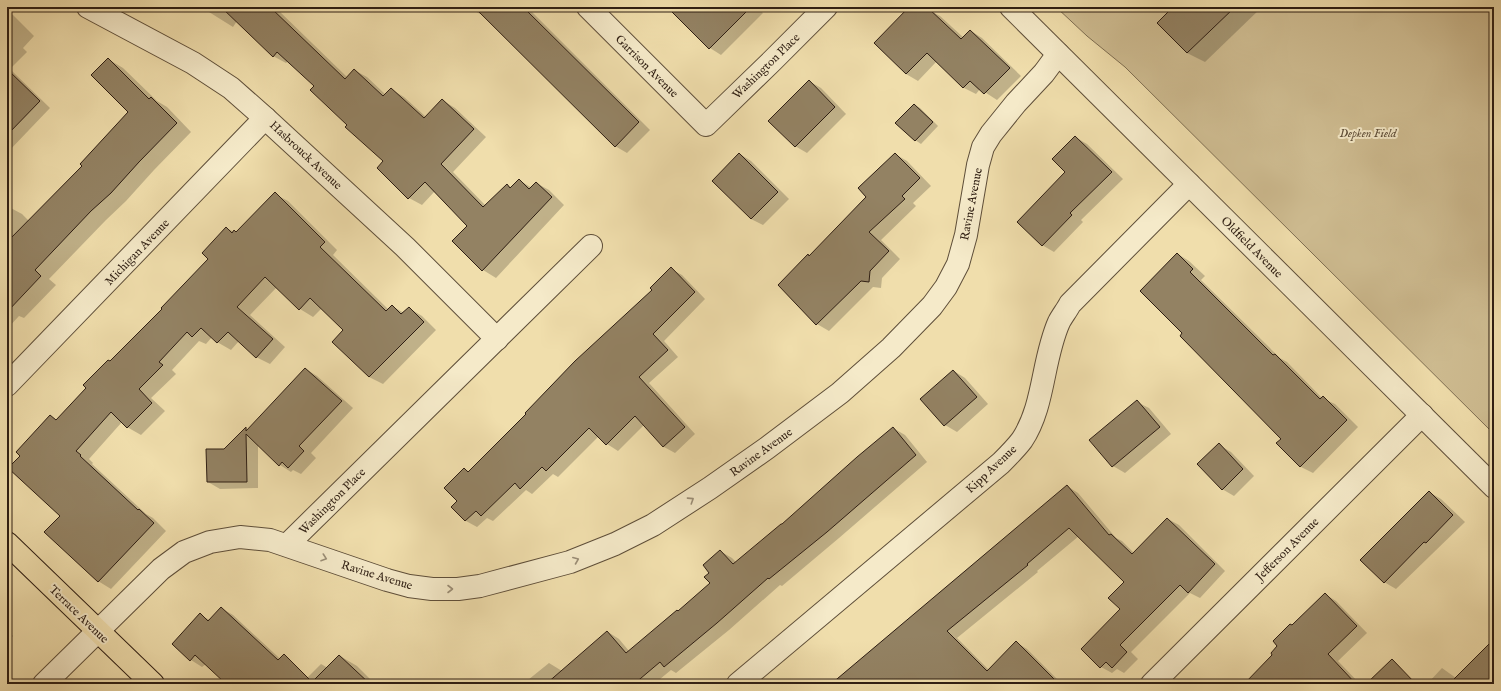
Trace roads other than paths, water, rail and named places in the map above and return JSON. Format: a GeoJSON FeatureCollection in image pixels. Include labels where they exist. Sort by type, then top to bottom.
{"type":"FeatureCollection","features":[{"type":"Feature","properties":{"kind":"main road","name":"Terrace Avenue"},"geometry":{"type":"LineString","coordinates":[[7,543],[152,684]]}},
{"type":"Feature","properties":{"kind":"street","name":"Hasbrouck Avenue"},"geometry":{"type":"LineString","coordinates":[[88,7],[193,64],[231,88],[405,247],[497,339]]}},
{"type":"Feature","properties":{"kind":"street","name":"Garrison Avenue"},"geometry":{"type":"LineString","coordinates":[[588,7],[706,125]]}},
{"type":"Feature","properties":{"kind":"street","name":"Washington Place"},"geometry":{"type":"LineString","coordinates":[[706,125],[772,62],[826,7]]}},
{"type":"Feature","properties":{"kind":"street","name":"Oldfield Avenue"},"geometry":{"type":"LineString","coordinates":[[1011,7],[1494,487]]}},
{"type":"Feature","properties":{"kind":"street","name":"Ravine Avenue"},"geometry":{"type":"LineString","coordinates":[[288,545],[408,586],[432,589],[458,588],[480,586],[570,562],[615,544],[653,525],[710,488],[767,448],[840,393],[891,348],[932,306],[946,286],[958,264],[966,235],[978,165],[983,147],[991,134],[1016,103],[1044,73],[1058,54]]}},
{"type":"Feature","properties":{"kind":"street","name":"Michigan Avenue"},"geometry":{"type":"LineString","coordinates":[[7,384],[265,118]]}},
{"type":"Feature","properties":{"kind":"street","name":"Kipp Avenue"},"geometry":{"type":"LineString","coordinates":[[738,684],[1002,463],[1022,440],[1035,411],[1059,322],[1070,304],[1189,184]]}},
{"type":"Feature","properties":{"kind":"street","name":"Washington Place"},"geometry":{"type":"LineString","coordinates":[[288,545],[591,246]]}},
{"type":"Feature","properties":{"kind":"street","name":"Jefferson Avenue"},"geometry":{"type":"LineString","coordinates":[[1152,684],[1422,415]]}},
{"type":"Feature","properties":{"kind":"street"},"geometry":{"type":"LineString","coordinates":[[44,684],[161,569],[184,552],[210,542],[240,537],[270,540],[288,545]]}},
{"type":"Feature","properties":{"kind":"park label","name":"Depken Field"},"geometry":{"type":"Point","coordinates":[1368,133]}}]}
